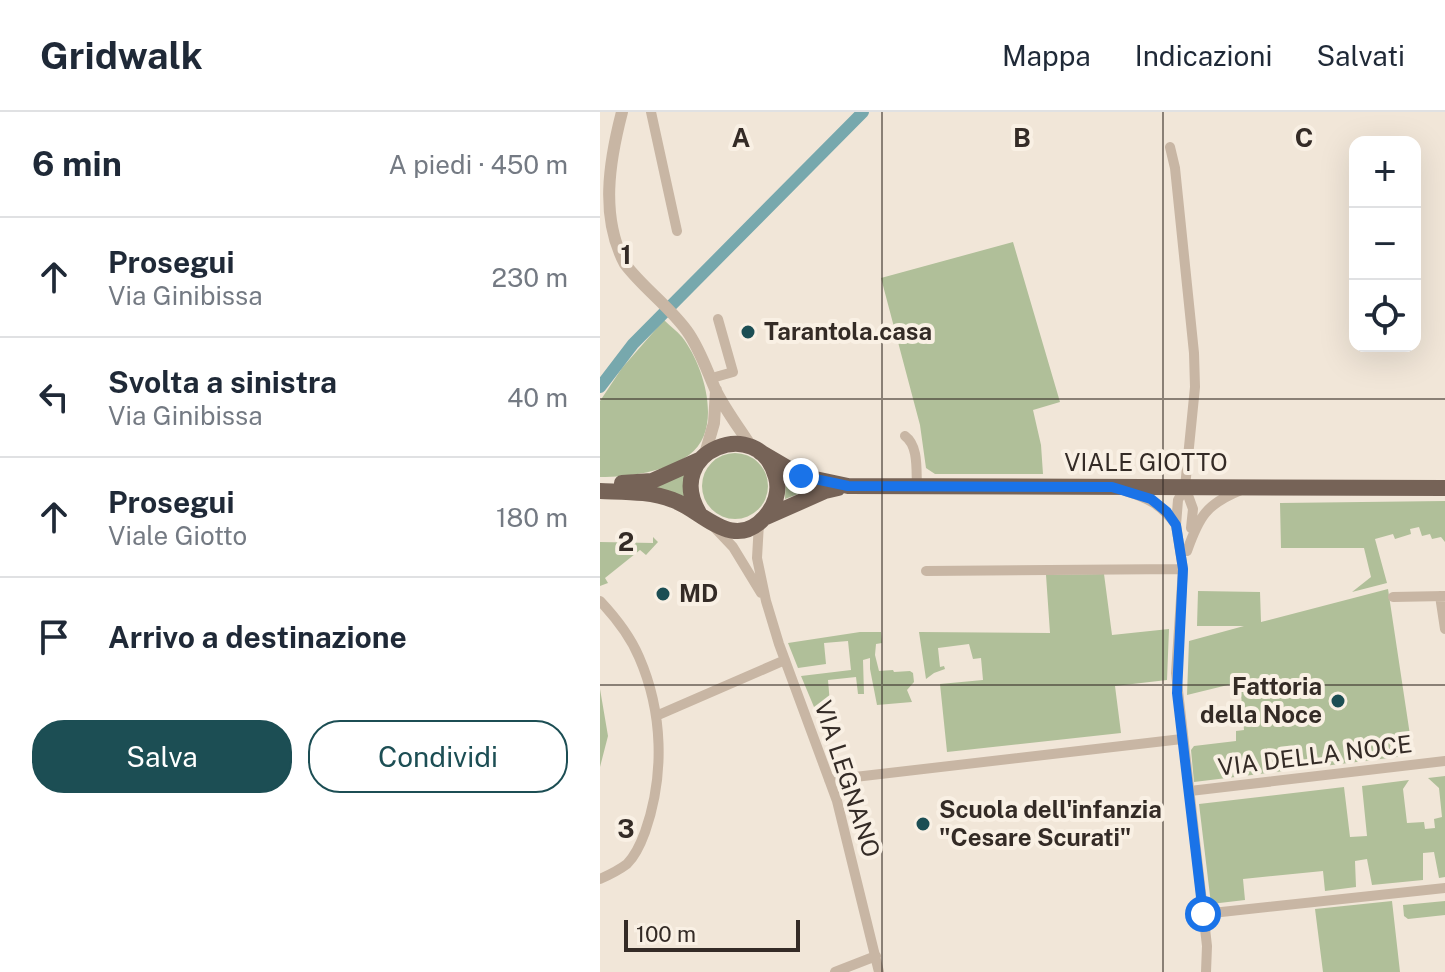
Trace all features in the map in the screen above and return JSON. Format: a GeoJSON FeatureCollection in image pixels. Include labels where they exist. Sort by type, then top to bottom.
{"type":"FeatureCollection","features":[{"type":"Feature","properties":{"kind":"main road"},"geometry":{"type":"LineString","coordinates":[[600,488],[652,481],[730,444],[756,450],[768,461],[777,484],[773,506],[762,520]]}},
{"type":"Feature","properties":{"kind":"main road","name":"VIALE GIOTTO"},"geometry":{"type":"LineString","coordinates":[[756,450],[801,476],[848,486],[1445,488]]}},
{"type":"Feature","properties":{"kind":"main road"},"geometry":{"type":"LineString","coordinates":[[699,513],[690,488],[692,473],[703,457]]}},
{"type":"Feature","properties":{"kind":"main road","name":"VIALE GIOTTO"},"geometry":{"type":"LineString","coordinates":[[713,526],[732,531],[743,530],[825,491],[848,486]]}},
{"type":"Feature","properties":{"kind":"main road"},"geometry":{"type":"LineString","coordinates":[[600,488],[649,493],[675,500],[699,513],[713,526]]}},
{"type":"Feature","properties":{"kind":"street"},"geometry":{"type":"LineString","coordinates":[[622,112],[605,182],[606,225],[624,263],[686,330],[714,384],[756,450]]}},
{"type":"Feature","properties":{"kind":"street"},"geometry":{"type":"LineString","coordinates":[[651,112],[677,231]]}},
{"type":"Feature","properties":{"kind":"street"},"geometry":{"type":"LineString","coordinates":[[1170,147],[1175,168],[1194,353],[1195,387],[1185,487],[1178,500],[1176,525],[1183,569]]}},
{"type":"Feature","properties":{"kind":"street"},"geometry":{"type":"LineString","coordinates":[[714,384],[733,372],[718,319]]}},
{"type":"Feature","properties":{"kind":"street"},"geometry":{"type":"LineString","coordinates":[[703,457],[714,423],[714,384]]}},
{"type":"Feature","properties":{"kind":"street"},"geometry":{"type":"LineString","coordinates":[[905,436],[912,441],[914,448],[917,487]]}},
{"type":"Feature","properties":{"kind":"street"},"geometry":{"type":"LineString","coordinates":[[1112,487],[1151,499],[1167,512],[1176,525]]}},
{"type":"Feature","properties":{"kind":"street"},"geometry":{"type":"LineString","coordinates":[[1185,487],[1193,509],[1183,569],[1176,673],[1207,946],[1206,972]]}},
{"type":"Feature","properties":{"kind":"street"},"geometry":{"type":"LineString","coordinates":[[1187,551],[1197,523],[1208,508],[1249,487]]}},
{"type":"Feature","properties":{"kind":"street","name":"VIA LEGNANO"},"geometry":{"type":"LineString","coordinates":[[762,520],[757,558],[766,601],[829,780],[858,881],[879,972]]}},
{"type":"Feature","properties":{"kind":"street","name":"VIA LEGNANO"},"geometry":{"type":"LineString","coordinates":[[713,526],[733,547],[766,601]]}},
{"type":"Feature","properties":{"kind":"street"},"geometry":{"type":"LineString","coordinates":[[926,571],[1183,569]]}},
{"type":"Feature","properties":{"kind":"street"},"geometry":{"type":"LineString","coordinates":[[1393,597],[1442,596],[1445,629]]}},
{"type":"Feature","properties":{"kind":"street"},"geometry":{"type":"LineString","coordinates":[[600,601],[624,630],[637,653],[656,716],[657,782],[649,822],[641,842],[628,863],[600,879]]}},
{"type":"Feature","properties":{"kind":"street"},"geometry":{"type":"LineString","coordinates":[[656,716],[785,660]]}},
{"type":"Feature","properties":{"kind":"street"},"geometry":{"type":"LineString","coordinates":[[829,780],[1182,739]]}},
{"type":"Feature","properties":{"kind":"street","name":"VIA DELLA NOCE"},"geometry":{"type":"LineString","coordinates":[[1190,791],[1445,761]]}},
{"type":"Feature","properties":{"kind":"street"},"geometry":{"type":"LineString","coordinates":[[1203,914],[1445,888]]}},
{"type":"Feature","properties":{"kind":"street"},"geometry":{"type":"LineString","coordinates":[[835,972],[876,956]]}},
{"type":"Feature","properties":{"kind":"green space"},"geometry":{"type":"Polygon","coordinates":[[[1013,242],[1060,402],[1033,410],[1041,445],[1043,474],[935,474],[926,468],[920,425],[881,278],[1013,242]]]}},
{"type":"Feature","properties":{"kind":"green space"},"geometry":{"type":"Polygon","coordinates":[[[664,320],[682,337],[697,364],[707,397],[706,430],[700,444],[689,455],[669,466],[635,475],[600,477],[600,401],[622,368],[664,320]]]}},
{"type":"Feature","properties":{"kind":"green space"},"geometry":{"type":"Polygon","coordinates":[[[735,453],[748,456],[758,463],[765,473],[768,486],[765,499],[758,509],[748,516],[735,519],[722,516],[712,509],[705,499],[702,486],[705,473],[712,463],[722,456],[735,453]]]}},
{"type":"Feature","properties":{"kind":"green space"},"geometry":{"type":"Polygon","coordinates":[[[687,471],[688,500],[655,488],[687,471]]]}},
{"type":"Feature","properties":{"kind":"green space"},"geometry":{"type":"Polygon","coordinates":[[[786,476],[810,485],[811,489],[785,499],[786,476]]]}},
{"type":"Feature","properties":{"kind":"green space"},"geometry":{"type":"Polygon","coordinates":[[[1445,501],[1445,542],[1441,537],[1432,539],[1430,534],[1422,536],[1419,527],[1410,529],[1411,534],[1395,539],[1393,534],[1375,539],[1387,583],[1352,592],[1371,577],[1364,548],[1281,548],[1280,503],[1445,501]]]}},
{"type":"Feature","properties":{"kind":"green space"},"geometry":{"type":"Polygon","coordinates":[[[653,537],[658,542],[646,555],[640,550],[605,578],[608,583],[600,586],[600,542],[653,543],[653,537]]]}},
{"type":"Feature","properties":{"kind":"green space"},"geometry":{"type":"Polygon","coordinates":[[[1104,574],[1112,635],[1169,629],[1167,680],[1115,686],[1121,733],[947,752],[940,684],[983,680],[981,658],[973,659],[969,644],[938,648],[940,667],[944,666],[945,669],[926,679],[919,632],[1050,633],[1046,575],[1104,574]]]}},
{"type":"Feature","properties":{"kind":"green space"},"geometry":{"type":"Polygon","coordinates":[[[1388,589],[1413,755],[1194,782],[1191,750],[1194,746],[1236,741],[1236,731],[1244,730],[1240,682],[1187,695],[1189,641],[1244,626],[1197,626],[1198,591],[1260,592],[1261,622],[1388,589]]]}},
{"type":"Feature","properties":{"kind":"green space"},"geometry":{"type":"Polygon","coordinates":[[[860,632],[881,632],[882,643],[876,644],[875,655],[879,671],[913,673],[914,682],[907,690],[912,702],[877,705],[870,658],[863,660],[864,694],[858,694],[856,677],[828,680],[830,704],[814,707],[801,676],[851,670],[848,641],[824,643],[826,664],[798,668],[788,643],[860,632]]]}},
{"type":"Feature","properties":{"kind":"green space"},"geometry":{"type":"Polygon","coordinates":[[[600,689],[608,736],[600,767],[600,689]]]}},
{"type":"Feature","properties":{"kind":"green space"},"geometry":{"type":"Polygon","coordinates":[[[1445,776],[1445,877],[1439,878],[1434,852],[1423,853],[1423,880],[1372,885],[1367,859],[1355,861],[1356,887],[1325,891],[1323,871],[1243,879],[1245,900],[1211,904],[1199,804],[1344,787],[1350,837],[1367,836],[1362,786],[1409,780],[1403,789],[1407,823],[1424,822],[1425,829],[1435,828],[1434,819],[1442,817],[1439,788],[1428,778],[1445,776]]]}},
{"type":"Feature","properties":{"kind":"green space"},"geometry":{"type":"Polygon","coordinates":[[[1392,901],[1400,972],[1323,972],[1315,909],[1392,901]]]}},
{"type":"Feature","properties":{"kind":"green space"},"geometry":{"type":"Polygon","coordinates":[[[1445,901],[1445,915],[1408,919],[1404,916],[1403,905],[1445,901]]]}},
{"type":"Feature","properties":{"kind":"waterway"},"geometry":{"type":"LineString","coordinates":[[600,387],[633,344],[863,112]]}},
{"type":"Feature","properties":{"kind":"place","name":"Tarantola.casa"},"geometry":{"type":"Point","coordinates":[748,332]}},
{"type":"Feature","properties":{"kind":"place","name":"MD"},"geometry":{"type":"Point","coordinates":[663,594]}},
{"type":"Feature","properties":{"kind":"place","name":"Fattoria della Noce"},"geometry":{"type":"Point","coordinates":[1338,701]}},
{"type":"Feature","properties":{"kind":"place","name":"Scuola dell'infanzia \"Cesare Scurati\""},"geometry":{"type":"Point","coordinates":[923,824]}},
{"type":"Feature","properties":{"kind":"route"},"geometry":{"type":"LineString","coordinates":[[801,476],[848,486],[1112,487],[1151,499],[1167,512],[1176,525],[1183,569],[1177,693],[1203,914]]}}]}
